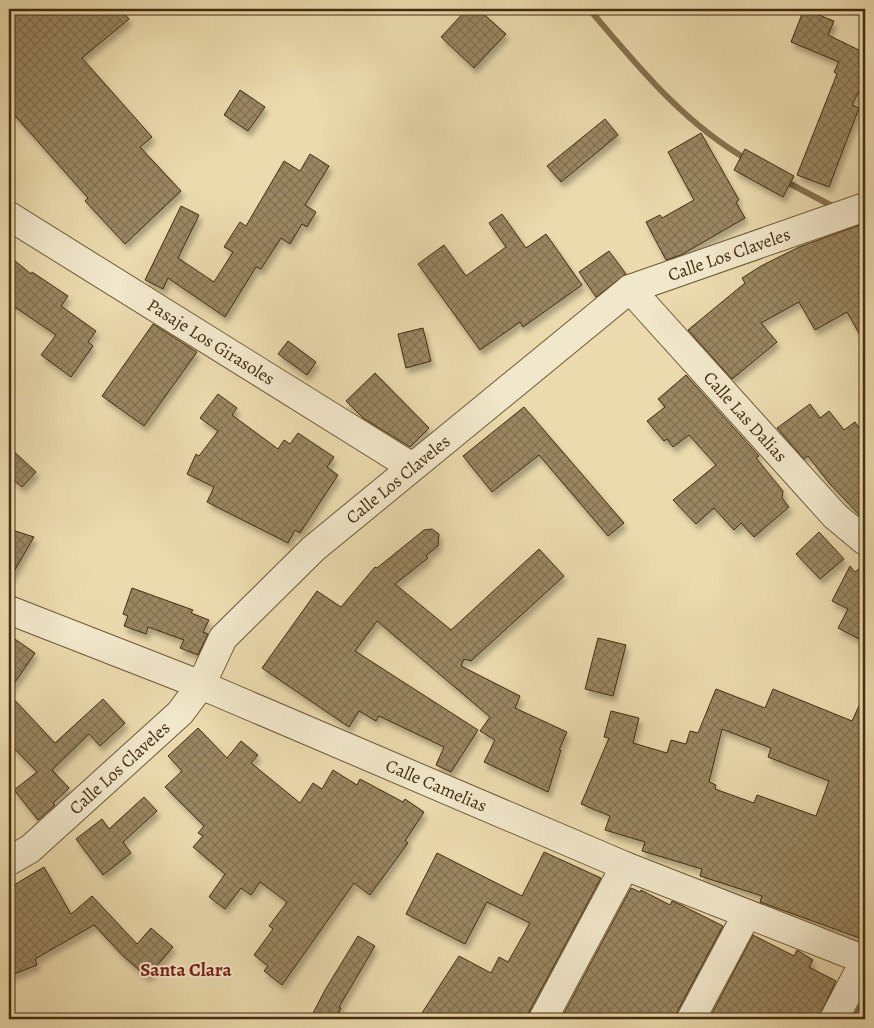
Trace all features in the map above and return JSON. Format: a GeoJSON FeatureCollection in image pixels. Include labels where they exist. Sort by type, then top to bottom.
{"type":"FeatureCollection","features":[{"type":"Feature","properties":{"kind":"street","name":"Calle Los Claveles"},"geometry":{"type":"LineString","coordinates":[[9,861],[30,849],[180,713],[201,685],[223,638],[312,549],[630,289],[865,207]]}},
{"type":"Feature","properties":{"kind":"street","name":"Pasaje Los Girasoles"},"geometry":{"type":"LineString","coordinates":[[9,216],[412,467]]}},
{"type":"Feature","properties":{"kind":"street","name":"Calle Las Dalias"},"geometry":{"type":"LineString","coordinates":[[630,289],[835,516],[865,541]]}},
{"type":"Feature","properties":{"kind":"street","name":"Calle Camelias"},"geometry":{"type":"LineString","coordinates":[[9,610],[201,685],[624,866],[865,960]]}},
{"type":"Feature","properties":{"kind":"street"},"geometry":{"type":"LineString","coordinates":[[543,1019],[624,866]]}},
{"type":"Feature","properties":{"kind":"street"},"geometry":{"type":"LineString","coordinates":[[691,1019],[747,914]]}},
{"type":"Feature","properties":{"kind":"street"},"geometry":{"type":"LineString","coordinates":[[834,1019],[865,960]]}},
{"type":"Feature","properties":{"kind":"building"},"geometry":{"type":"Polygon","coordinates":[[[9,9],[120,9],[129,19],[82,58],[152,137],[140,147],[181,191],[125,244],[85,201],[88,198],[9,109],[9,9]]]}},
{"type":"Feature","properties":{"kind":"building"},"geometry":{"type":"Polygon","coordinates":[[[467,9],[478,9],[506,34],[474,68],[441,37],[467,9]]]}},
{"type":"Feature","properties":{"kind":"building"},"geometry":{"type":"Polygon","coordinates":[[[804,9],[834,21],[828,35],[865,53],[865,79],[852,105],[859,108],[829,187],[797,175],[837,74],[834,72],[839,62],[791,42],[804,9]]]}},
{"type":"Feature","properties":{"kind":"building"},"geometry":{"type":"Polygon","coordinates":[[[240,90],[265,107],[248,131],[224,115],[240,90]]]}},
{"type":"Feature","properties":{"kind":"building"},"geometry":{"type":"Polygon","coordinates":[[[605,119],[618,135],[561,182],[547,166],[605,119]]]}},
{"type":"Feature","properties":{"kind":"building"},"geometry":{"type":"Polygon","coordinates":[[[701,133],[739,200],[736,202],[745,218],[681,255],[666,260],[646,222],[660,215],[662,218],[694,200],[668,152],[701,133]]]}},
{"type":"Feature","properties":{"kind":"building"},"geometry":{"type":"Polygon","coordinates":[[[745,149],[794,176],[783,197],[734,170],[745,149]]]}},
{"type":"Feature","properties":{"kind":"building"},"geometry":{"type":"Polygon","coordinates":[[[310,154],[329,166],[305,205],[316,212],[307,227],[302,224],[290,244],[281,238],[261,269],[256,267],[225,317],[168,278],[163,289],[145,280],[181,206],[199,215],[178,258],[214,282],[233,252],[224,247],[240,222],[246,226],[284,161],[300,171],[310,154]]]}},
{"type":"Feature","properties":{"kind":"building"},"geometry":{"type":"Polygon","coordinates":[[[502,214],[526,248],[546,234],[582,285],[523,327],[520,322],[480,350],[418,264],[444,245],[466,276],[506,247],[489,223],[502,214]]]}},
{"type":"Feature","properties":{"kind":"building"},"geometry":{"type":"Polygon","coordinates":[[[860,225],[865,234],[865,344],[847,312],[815,330],[799,302],[761,323],[777,342],[732,379],[688,330],[745,283],[742,278],[761,266],[799,247],[860,225]]]}},
{"type":"Feature","properties":{"kind":"building"},"geometry":{"type":"Polygon","coordinates":[[[609,251],[626,274],[596,297],[579,272],[609,251]]]}},
{"type":"Feature","properties":{"kind":"building"},"geometry":{"type":"Polygon","coordinates":[[[9,256],[31,274],[32,272],[68,296],[61,306],[96,331],[88,342],[93,346],[71,377],[41,355],[56,335],[9,303],[9,256]]]}},
{"type":"Feature","properties":{"kind":"building"},"geometry":{"type":"Polygon","coordinates":[[[153,324],[197,352],[144,426],[102,396],[153,324]]]}},
{"type":"Feature","properties":{"kind":"building"},"geometry":{"type":"Polygon","coordinates":[[[423,328],[431,361],[406,368],[398,334],[423,328]]]}},
{"type":"Feature","properties":{"kind":"building"},"geometry":{"type":"Polygon","coordinates":[[[288,341],[316,362],[307,375],[278,354],[288,341]]]}},
{"type":"Feature","properties":{"kind":"building"},"geometry":{"type":"Polygon","coordinates":[[[375,373],[429,428],[410,447],[363,418],[346,401],[375,373]]]}},
{"type":"Feature","properties":{"kind":"building"},"geometry":{"type":"Polygon","coordinates":[[[686,375],[759,456],[756,458],[783,491],[782,498],[789,507],[754,537],[741,523],[734,530],[714,508],[696,524],[673,500],[716,465],[689,435],[673,447],[667,439],[664,441],[647,421],[665,407],[658,399],[686,375]]]}},
{"type":"Feature","properties":{"kind":"building"},"geometry":{"type":"Polygon","coordinates":[[[218,394],[237,408],[232,415],[278,449],[284,440],[290,444],[298,433],[334,457],[327,467],[338,475],[300,533],[295,530],[288,543],[207,502],[214,487],[187,474],[196,454],[199,456],[218,431],[200,418],[218,394]]]}},
{"type":"Feature","properties":{"kind":"building"},"geometry":{"type":"Polygon","coordinates":[[[810,404],[820,418],[829,411],[844,430],[855,422],[865,436],[865,521],[829,483],[808,456],[804,459],[777,428],[810,404]]]}},
{"type":"Feature","properties":{"kind":"building"},"geometry":{"type":"Polygon","coordinates":[[[524,407],[624,523],[608,536],[539,455],[492,492],[463,456],[524,407]]]}},
{"type":"Feature","properties":{"kind":"building"},"geometry":{"type":"Polygon","coordinates":[[[9,447],[36,472],[22,487],[9,476],[9,447]]]}},
{"type":"Feature","properties":{"kind":"building"},"geometry":{"type":"Polygon","coordinates":[[[9,529],[34,537],[9,580],[9,529]]]}},
{"type":"Feature","properties":{"kind":"building"},"geometry":{"type":"Polygon","coordinates":[[[432,529],[439,534],[438,546],[426,556],[428,558],[395,584],[451,630],[539,549],[564,576],[471,661],[464,659],[461,666],[520,696],[515,708],[567,732],[559,750],[561,750],[548,792],[484,762],[495,740],[480,731],[490,717],[377,621],[355,651],[478,730],[451,772],[436,765],[444,747],[379,716],[376,721],[359,711],[349,727],[262,668],[317,591],[341,607],[375,567],[377,568],[424,530],[432,529]]]}},
{"type":"Feature","properties":{"kind":"building"},"geometry":{"type":"Polygon","coordinates":[[[819,532],[844,559],[820,579],[796,554],[819,532]]]}},
{"type":"Feature","properties":{"kind":"building"},"geometry":{"type":"Polygon","coordinates":[[[865,564],[865,642],[838,628],[848,609],[832,601],[850,566],[855,572],[865,564]]]}},
{"type":"Feature","properties":{"kind":"building"},"geometry":{"type":"Polygon","coordinates":[[[132,588],[193,610],[191,613],[209,620],[203,632],[208,634],[198,655],[180,648],[184,640],[148,627],[146,634],[124,626],[128,616],[123,614],[132,588]]]}},
{"type":"Feature","properties":{"kind":"building"},"geometry":{"type":"Polygon","coordinates":[[[9,635],[35,653],[9,691],[9,635]]]}},
{"type":"Feature","properties":{"kind":"building"},"geometry":{"type":"Polygon","coordinates":[[[598,638],[626,645],[613,696],[585,689],[598,638]]]}},
{"type":"Feature","properties":{"kind":"building"},"geometry":{"type":"Polygon","coordinates":[[[716,689],[765,708],[773,689],[852,721],[865,693],[865,940],[760,902],[762,896],[700,876],[702,869],[642,851],[645,842],[605,830],[610,816],[581,804],[609,738],[604,737],[611,711],[639,718],[633,743],[667,753],[671,740],[686,744],[690,731],[698,733],[716,689]],[[722,729],[709,782],[716,785],[715,789],[754,803],[757,795],[816,816],[829,781],[768,757],[771,748],[722,729]]]}},
{"type":"Feature","properties":{"kind":"building"},"geometry":{"type":"Polygon","coordinates":[[[9,694],[55,743],[103,699],[125,723],[100,746],[89,734],[52,770],[69,788],[53,803],[55,805],[38,820],[14,790],[37,772],[9,743],[9,694]]]}},
{"type":"Feature","properties":{"kind":"building"},"geometry":{"type":"Polygon","coordinates":[[[198,728],[227,758],[241,741],[258,755],[251,763],[300,803],[313,783],[322,789],[333,770],[357,785],[360,779],[403,802],[405,799],[424,812],[405,841],[408,843],[370,895],[354,883],[282,985],[264,971],[268,966],[254,955],[273,929],[269,926],[287,902],[260,882],[251,895],[241,888],[225,909],[209,897],[225,874],[193,847],[203,836],[198,833],[204,826],[165,787],[182,771],[168,756],[198,728]]]}},
{"type":"Feature","properties":{"kind":"building"},"geometry":{"type":"Polygon","coordinates":[[[144,797],[157,811],[123,842],[131,853],[103,875],[76,839],[102,819],[109,829],[144,797]]]}},
{"type":"Feature","properties":{"kind":"building"},"geometry":{"type":"Polygon","coordinates":[[[544,852],[601,878],[527,1019],[418,1019],[459,956],[491,973],[499,957],[508,962],[530,923],[487,902],[465,944],[406,914],[437,853],[522,896],[544,852]]]}},
{"type":"Feature","properties":{"kind":"building"},"geometry":{"type":"Polygon","coordinates":[[[44,867],[71,914],[92,896],[137,944],[151,928],[173,947],[147,977],[123,956],[94,925],[35,959],[37,965],[9,976],[9,888],[44,867]]]}},
{"type":"Feature","properties":{"kind":"building"},"geometry":{"type":"Polygon","coordinates":[[[631,888],[640,892],[641,890],[670,905],[672,901],[723,926],[675,1019],[561,1019],[631,888]]]}},
{"type":"Feature","properties":{"kind":"building"},"geometry":{"type":"Polygon","coordinates":[[[753,935],[794,956],[797,950],[813,960],[809,967],[836,981],[818,1019],[709,1019],[753,935]]]}},
{"type":"Feature","properties":{"kind":"building"},"geometry":{"type":"Polygon","coordinates":[[[358,936],[375,946],[339,1007],[341,1008],[335,1019],[310,1019],[325,990],[358,936]]]}},
{"type":"Feature","properties":{"kind":"building"},"geometry":{"type":"Polygon","coordinates":[[[864,996],[865,1019],[852,1019],[864,996]]]}},
{"type":"Feature","properties":{"kind":"waterway"},"geometry":{"type":"LineString","coordinates":[[589,9],[643,72],[682,111],[702,129],[748,160]]}},
{"type":"Feature","properties":{"kind":"waterway"},"geometry":{"type":"LineString","coordinates":[[783,180],[836,208]]}},
{"type":"Feature","properties":{"kind":"waterway"},"geometry":{"type":"LineString","coordinates":[[853,219],[865,228]]}},
{"type":"Feature","properties":{"kind":"district","name":"Santa Clara"},"geometry":{"type":"Point","coordinates":[186,970]}}]}
